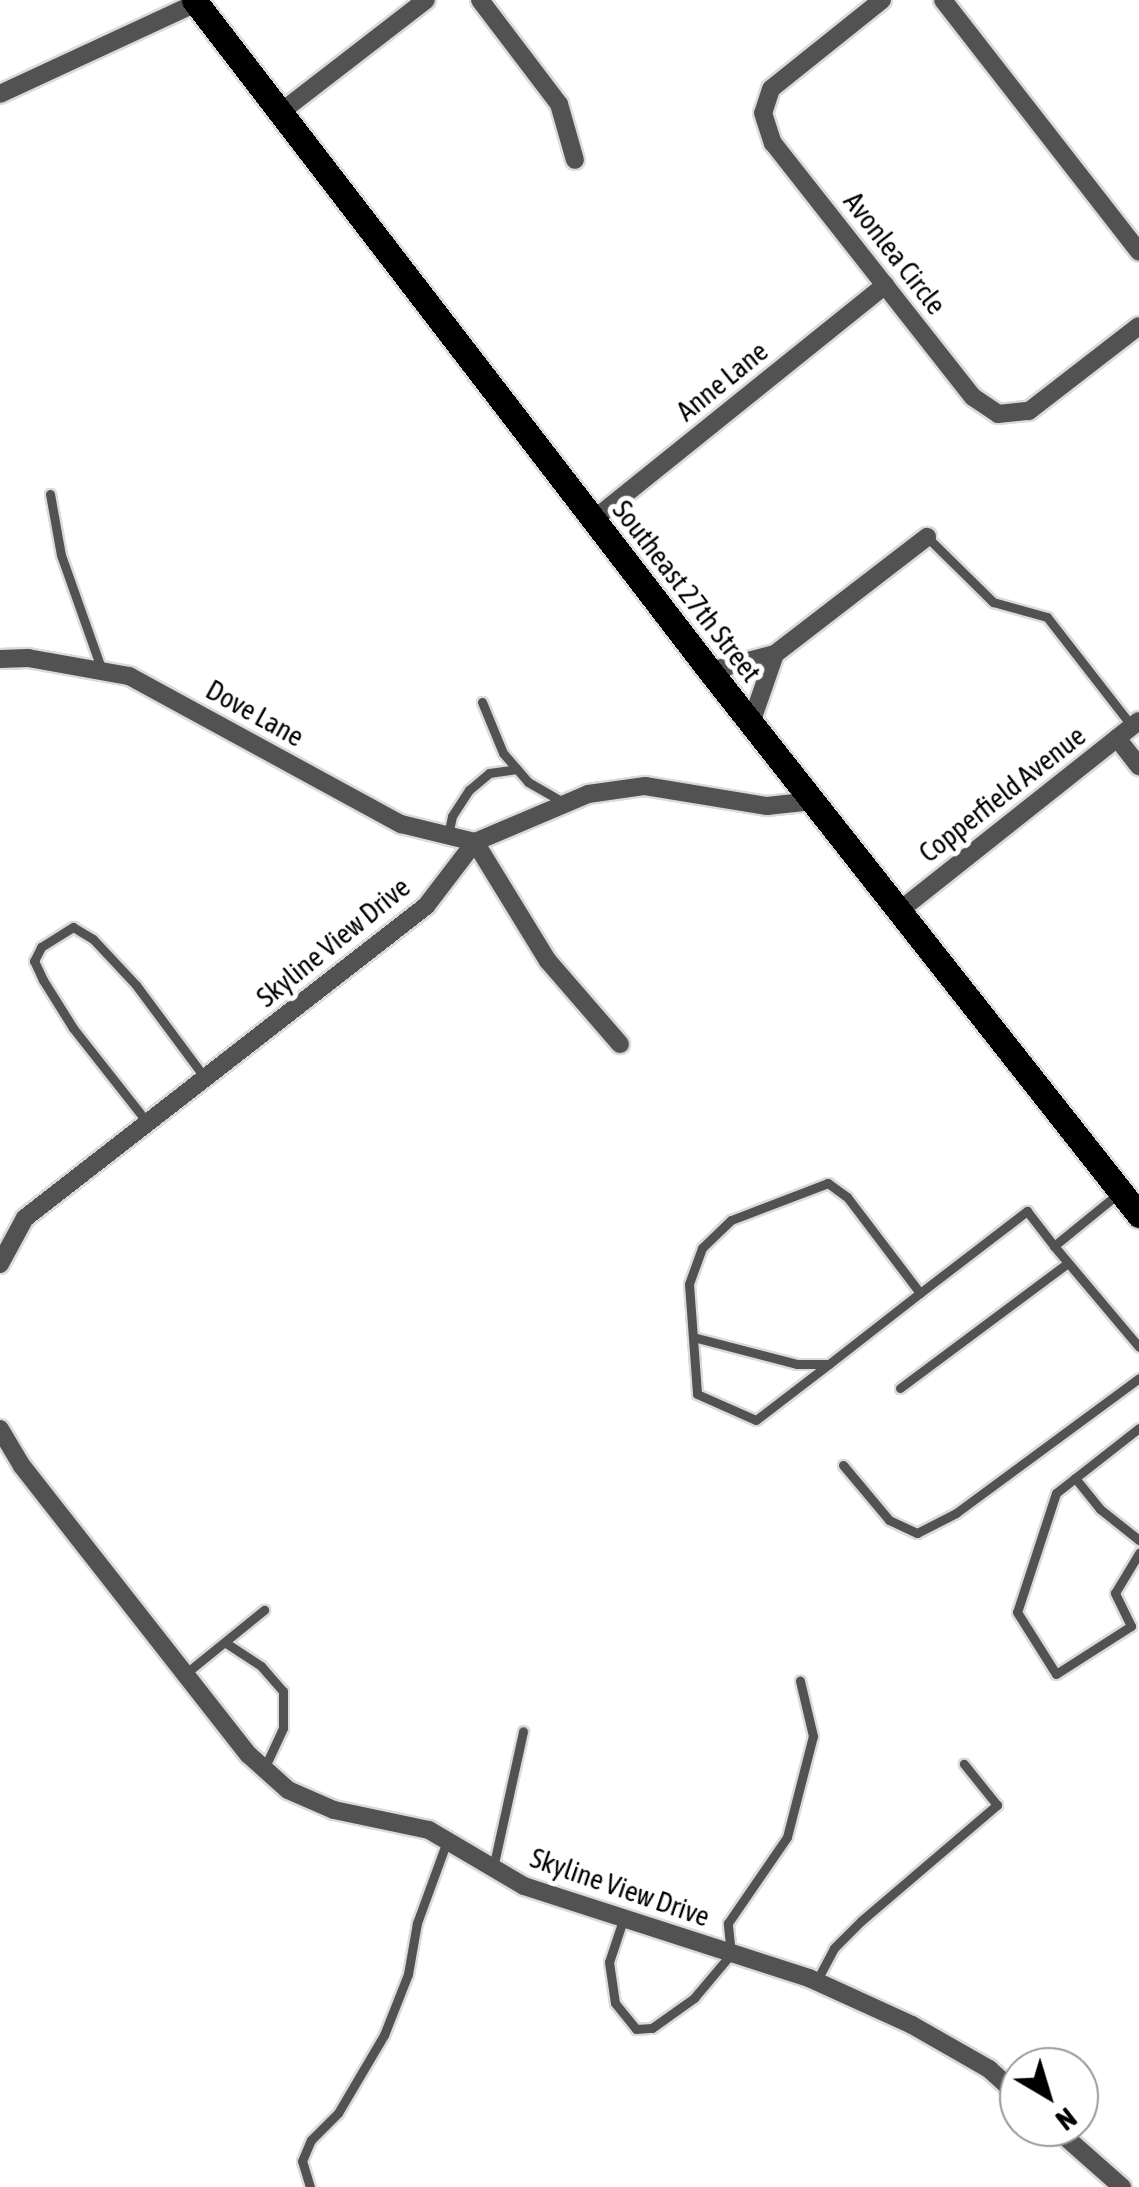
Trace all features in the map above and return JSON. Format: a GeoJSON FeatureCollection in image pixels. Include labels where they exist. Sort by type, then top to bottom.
{"type":"FeatureCollection","features":[{"type":"Feature","properties":{"kind":"main road","name":"Southeast 27th Street"},"geometry":{"type":"LineString","coordinates":[[195,1],[710,671],[1139,1215]]}},
{"type":"Feature","properties":{"kind":"street"},"geometry":{"type":"LineString","coordinates":[[281,112],[426,0]]}},
{"type":"Feature","properties":{"kind":"street"},"geometry":{"type":"LineString","coordinates":[[480,0],[560,104],[574,160]]}},
{"type":"Feature","properties":{"kind":"street","name":"Avonlea Circle"},"geometry":{"type":"LineString","coordinates":[[882,0],[771,89],[762,113],[773,142],[973,398],[998,414],[1029,411],[1139,326]]}},
{"type":"Feature","properties":{"kind":"street"},"geometry":{"type":"LineString","coordinates":[[943,0],[1139,252]]}},
{"type":"Feature","properties":{"kind":"street"},"geometry":{"type":"LineString","coordinates":[[0,94],[195,1]]}},
{"type":"Feature","properties":{"kind":"street","name":"Anne Lane"},"geometry":{"type":"LineString","coordinates":[[593,520],[885,285]]}},
{"type":"Feature","properties":{"kind":"street"},"geometry":{"type":"LineString","coordinates":[[710,671],[775,654],[927,538]]}},
{"type":"Feature","properties":{"kind":"street"},"geometry":{"type":"LineString","coordinates":[[751,723],[775,654]]}},
{"type":"Feature","properties":{"kind":"street","name":"Dove Lane"},"geometry":{"type":"LineString","coordinates":[[0,660],[28,658],[130,676],[401,824],[475,842]]}},
{"type":"Feature","properties":{"kind":"street","name":"Copperfield Avenue"},"geometry":{"type":"LineString","coordinates":[[899,911],[1136,723]]}},
{"type":"Feature","properties":{"kind":"street"},"geometry":{"type":"LineString","coordinates":[[1117,738],[1139,766]]}},
{"type":"Feature","properties":{"kind":"street","name":"Skyline View Drive"},"geometry":{"type":"LineString","coordinates":[[3,1251],[25,1218],[426,906],[475,842],[588,794],[645,786],[767,806],[813,801]]}},
{"type":"Feature","properties":{"kind":"street"},"geometry":{"type":"LineString","coordinates":[[475,842],[548,962],[620,1044]]}},
{"type":"Feature","properties":{"kind":"street","name":"Skyline View Drive"},"geometry":{"type":"LineString","coordinates":[[0,1429],[22,1466],[185,1674],[264,1769],[288,1790],[334,1810],[428,1830],[524,1886],[816,1982],[912,2025],[999,2079]]}},
{"type":"Feature","properties":{"kind":"street"},"geometry":{"type":"LineString","coordinates":[[1077,2147],[1122,2187]]}},
{"type":"Feature","properties":{"kind":"lane"},"geometry":{"type":"LineString","coordinates":[[50,494],[61,556],[102,671]]}},
{"type":"Feature","properties":{"kind":"lane"},"geometry":{"type":"LineString","coordinates":[[927,538],[993,602],[1046,617],[1136,723]]}},
{"type":"Feature","properties":{"kind":"lane"},"geometry":{"type":"LineString","coordinates":[[482,702],[495,737],[517,769],[528,782],[566,804]]}},
{"type":"Feature","properties":{"kind":"lane"},"geometry":{"type":"LineString","coordinates":[[448,836],[452,816],[469,790],[489,773],[517,769]]}},
{"type":"Feature","properties":{"kind":"lane"},"geometry":{"type":"LineString","coordinates":[[148,1122],[72,1028],[34,961],[40,947],[73,928],[93,939],[136,985],[205,1078]]}},
{"type":"Feature","properties":{"kind":"lane"},"geometry":{"type":"LineString","coordinates":[[920,1293],[847,1197],[828,1183],[732,1220],[702,1248],[689,1284],[697,1394],[756,1420],[829,1364],[1027,1210],[1139,1347]]}},
{"type":"Feature","properties":{"kind":"lane"},"geometry":{"type":"LineString","coordinates":[[1054,1246],[1121,1192]]}},
{"type":"Feature","properties":{"kind":"lane"},"geometry":{"type":"LineString","coordinates":[[900,1388],[1068,1262]]}},
{"type":"Feature","properties":{"kind":"lane"},"geometry":{"type":"LineString","coordinates":[[693,1337],[797,1364],[829,1364]]}},
{"type":"Feature","properties":{"kind":"lane"},"geometry":{"type":"LineString","coordinates":[[843,1466],[889,1520],[917,1533],[956,1513],[1139,1378]]}},
{"type":"Feature","properties":{"kind":"lane"},"geometry":{"type":"LineString","coordinates":[[1139,1428],[1056,1494],[1017,1612],[1056,1674],[1130,1626],[1115,1593],[1139,1553]]}},
{"type":"Feature","properties":{"kind":"lane"},"geometry":{"type":"LineString","coordinates":[[1075,1478],[1100,1509],[1139,1540]]}},
{"type":"Feature","properties":{"kind":"lane"},"geometry":{"type":"LineString","coordinates":[[185,1674],[264,1610]]}},
{"type":"Feature","properties":{"kind":"lane"},"geometry":{"type":"LineString","coordinates":[[226,1643],[261,1666],[283,1691],[283,1728],[264,1769]]}},
{"type":"Feature","properties":{"kind":"lane"},"geometry":{"type":"LineString","coordinates":[[623,1920],[609,1962],[615,2002],[636,2029],[652,2028],[694,1998],[731,1954],[728,1922],[787,1836],[813,1736],[800,1681]]}},
{"type":"Feature","properties":{"kind":"lane"},"geometry":{"type":"LineString","coordinates":[[493,1868],[524,1731]]}},
{"type":"Feature","properties":{"kind":"lane"},"geometry":{"type":"LineString","coordinates":[[816,1982],[834,1948],[861,1921],[997,1805],[964,1764]]}},
{"type":"Feature","properties":{"kind":"lane"},"geometry":{"type":"LineString","coordinates":[[310,2187],[302,2161],[311,2140],[338,2113],[384,2034],[408,1974],[417,1923],[447,1841]]}}]}
